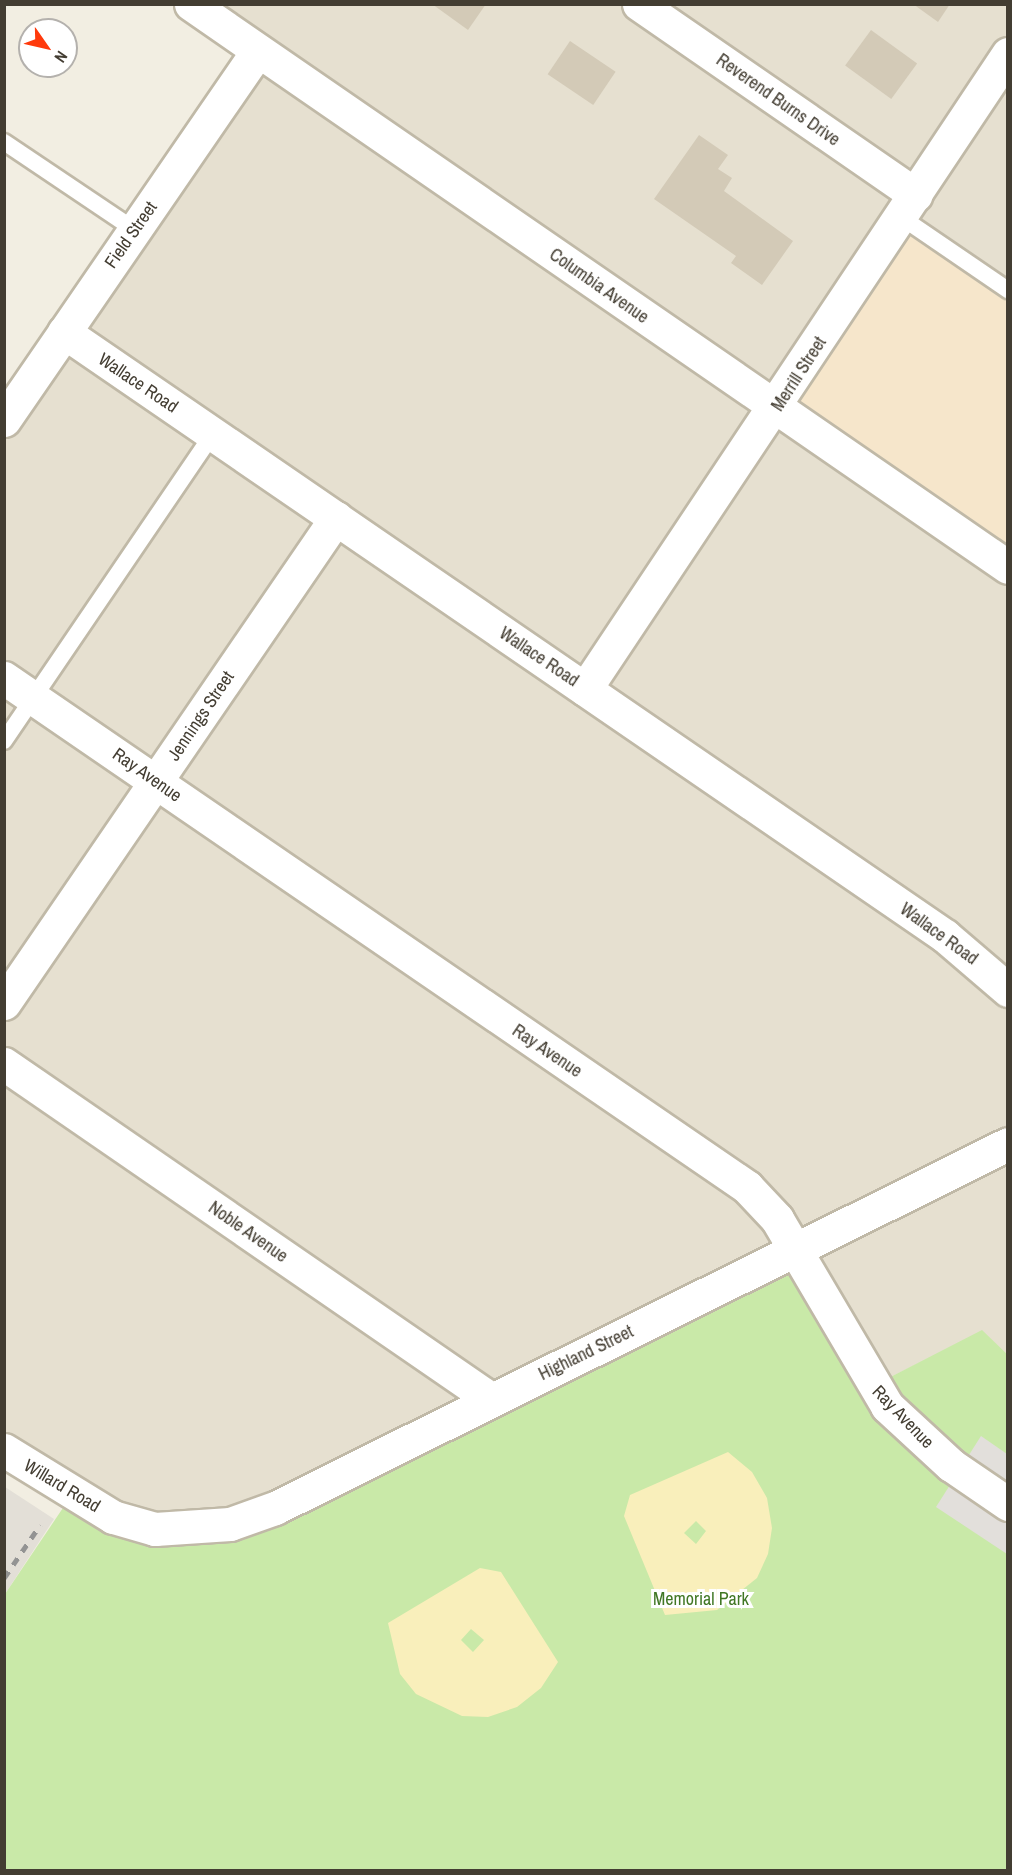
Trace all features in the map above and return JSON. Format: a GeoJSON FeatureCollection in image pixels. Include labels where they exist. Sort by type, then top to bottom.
{"type":"FeatureCollection","features":[{"type":"Feature","properties":{"kind":"street","name":"Columbia Avenue"},"geometry":{"type":"LineString","coordinates":[[190,4],[1008,567]]}},
{"type":"Feature","properties":{"kind":"street","name":"Reverend Burns Drive"},"geometry":{"type":"LineString","coordinates":[[639,4],[909,206]]}},
{"type":"Feature","properties":{"kind":"street","name":"Field Street"},"geometry":{"type":"LineString","coordinates":[[4,420],[258,51]]}},
{"type":"Feature","properties":{"kind":"street","name":"Merrill Street"},"geometry":{"type":"LineString","coordinates":[[585,689],[777,408],[1008,54]]}},
{"type":"Feature","properties":{"kind":"street","name":"Wallace Road"},"geometry":{"type":"LineString","coordinates":[[64,332],[945,936],[1008,990]]}},
{"type":"Feature","properties":{"kind":"street","name":"Jennings Street"},"geometry":{"type":"LineString","coordinates":[[4,1003],[336,518]]}},
{"type":"Feature","properties":{"kind":"street","name":"Ray Avenue"},"geometry":{"type":"LineString","coordinates":[[4,678],[747,1187],[764,1201],[887,1406],[951,1465],[1008,1504]]}},
{"type":"Feature","properties":{"kind":"street","name":"Noble Avenue"},"geometry":{"type":"LineString","coordinates":[[4,1064],[492,1400]]}},
{"type":"Feature","properties":{"kind":"street","name":"Highland Street"},"geometry":{"type":"LineString","coordinates":[[155,1529],[221,1526],[275,1508],[1008,1144]]}},
{"type":"Feature","properties":{"kind":"street","name":"Willard Road"},"geometry":{"type":"LineString","coordinates":[[4,1450],[71,1496],[113,1517],[155,1529]]}},
{"type":"Feature","properties":{"kind":"lane"},"geometry":{"type":"LineString","coordinates":[[4,142],[135,230]]}},
{"type":"Feature","properties":{"kind":"lane"},"geometry":{"type":"LineString","coordinates":[[909,206],[1008,290]]}},
{"type":"Feature","properties":{"kind":"lane"},"geometry":{"type":"LineString","coordinates":[[4,741],[213,434]]}},
{"type":"Feature","properties":{"kind":"shaded area"},"geometry":{"type":"Polygon","coordinates":[[[203,5],[1007,5],[1007,298],[903,225],[784,408],[203,5]]]}},
{"type":"Feature","properties":{"kind":"shaded area"},"geometry":{"type":"Polygon","coordinates":[[[260,62],[1007,577],[1007,1134],[274,1499],[214,1515],[131,1514],[5,1442],[5,433],[260,62]]]}},
{"type":"Feature","properties":{"kind":"shaded area"},"geometry":{"type":"Polygon","coordinates":[[[903,225],[1007,298],[1007,560],[784,408],[903,225]]]}},
{"type":"Feature","properties":{"kind":"shaded area"},"geometry":{"type":"Polygon","coordinates":[[[1007,1151],[1007,1354],[982,1331],[879,1383],[804,1252],[1007,1151]]]}},
{"type":"Feature","properties":{"kind":"shaded area"},"geometry":{"type":"Polygon","coordinates":[[[981,1436],[1007,1454],[1007,1554],[936,1507],[981,1436]]]}},
{"type":"Feature","properties":{"kind":"shaded area"},"geometry":{"type":"Polygon","coordinates":[[[5,1487],[54,1519],[5,1594],[5,1487]]]}},
{"type":"Feature","properties":{"kind":"green space","name":"Memorial Park"},"geometry":{"type":"Polygon","coordinates":[[[794,1249],[871,1387],[982,1330],[1007,1354],[1007,1870],[5,1870],[5,1594],[71,1496],[193,1530],[794,1249]]]}},
{"type":"Feature","properties":{"kind":"sand"},"geometry":{"type":"Polygon","coordinates":[[[728,1452],[752,1472],[767,1498],[772,1528],[768,1554],[757,1578],[717,1610],[665,1615],[624,1516],[630,1495],[728,1452]],[[696,1521],[684,1533],[696,1544],[706,1531],[696,1521]]]}},
{"type":"Feature","properties":{"kind":"sand"},"geometry":{"type":"Polygon","coordinates":[[[480,1568],[501,1572],[558,1662],[541,1688],[517,1707],[488,1717],[462,1716],[416,1694],[400,1674],[388,1623],[480,1568]],[[471,1629],[461,1640],[473,1652],[484,1640],[471,1629]]]}},
{"type":"Feature","properties":{"kind":"building"},"geometry":{"type":"Polygon","coordinates":[[[432,4],[486,4],[468,30],[432,4]]]}},
{"type":"Feature","properties":{"kind":"building"},"geometry":{"type":"Polygon","coordinates":[[[913,4],[950,4],[938,22],[913,4]]]}},
{"type":"Feature","properties":{"kind":"building"},"geometry":{"type":"Polygon","coordinates":[[[871,30],[917,64],[891,99],[845,66],[871,30]]]}},
{"type":"Feature","properties":{"kind":"building"},"geometry":{"type":"Polygon","coordinates":[[[570,41],[616,72],[593,105],[548,74],[570,41]]]}},
{"type":"Feature","properties":{"kind":"building"},"geometry":{"type":"Polygon","coordinates":[[[699,135],[728,155],[718,169],[732,178],[724,191],[793,241],[762,285],[731,263],[736,256],[654,199],[699,135]]]}},
{"type":"Feature","properties":{"kind":"railway"},"geometry":{"type":"LineString","coordinates":[[4,1578],[40,1525]]}}]}
